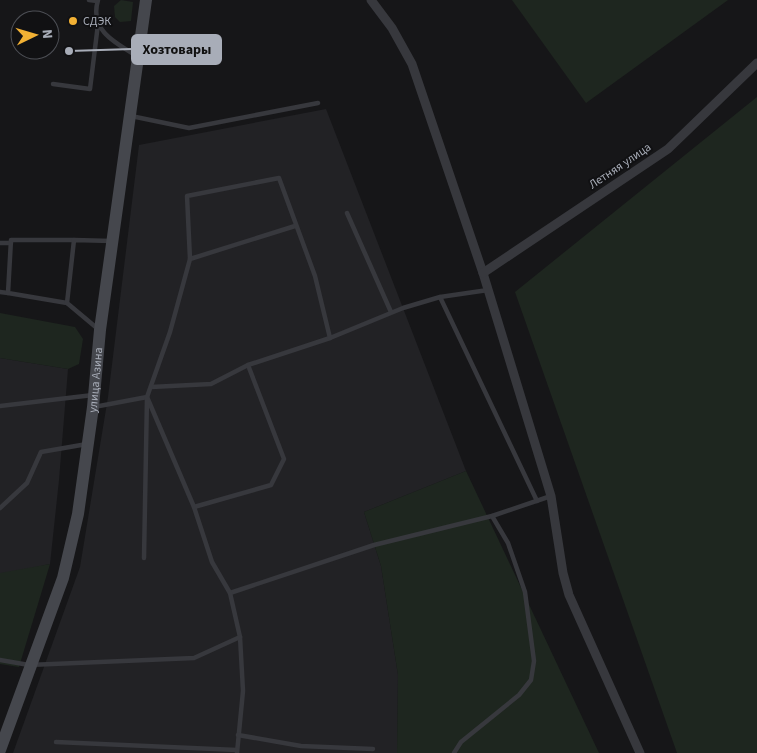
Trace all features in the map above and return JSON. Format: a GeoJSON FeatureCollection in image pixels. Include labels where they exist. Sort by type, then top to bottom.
{"type":"FeatureCollection","features":[{"type":"Feature","properties":{"kind":"street","name":"улица Азина"},"geometry":{"type":"LineString","coordinates":[[0,750],[29,665],[63,578],[78,514],[89,444],[100,330],[146,0]]}},
{"type":"Feature","properties":{"kind":"street"},"geometry":{"type":"LineString","coordinates":[[371,0],[392,28],[412,64],[488,290],[551,496],[562,573],[568,595],[640,753]]}},
{"type":"Feature","properties":{"kind":"street","name":"Летняя улица"},"geometry":{"type":"LineString","coordinates":[[482,273],[668,149],[757,63]]}},
{"type":"Feature","properties":{"kind":"lane"},"geometry":{"type":"LineString","coordinates":[[89,0],[98,0],[95,13],[98,24],[106,37],[138,56]]}},
{"type":"Feature","properties":{"kind":"lane"},"geometry":{"type":"LineString","coordinates":[[53,84],[90,89],[98,24]]}},
{"type":"Feature","properties":{"kind":"lane"},"geometry":{"type":"LineString","coordinates":[[130,115],[189,128],[318,104]]}},
{"type":"Feature","properties":{"kind":"lane"},"geometry":{"type":"LineString","coordinates":[[144,558],[147,396],[170,332],[190,259],[187,196],[279,178],[315,276],[330,338]]}},
{"type":"Feature","properties":{"kind":"lane"},"geometry":{"type":"LineString","coordinates":[[347,213],[391,312]]}},
{"type":"Feature","properties":{"kind":"lane"},"geometry":{"type":"LineString","coordinates":[[190,259],[296,226]]}},
{"type":"Feature","properties":{"kind":"lane"},"geometry":{"type":"LineString","coordinates":[[0,243],[11,243],[12,240],[113,241]]}},
{"type":"Feature","properties":{"kind":"lane"},"geometry":{"type":"LineString","coordinates":[[67,303],[74,240]]}},
{"type":"Feature","properties":{"kind":"lane"},"geometry":{"type":"LineString","coordinates":[[8,293],[11,243]]}},
{"type":"Feature","properties":{"kind":"lane"},"geometry":{"type":"LineString","coordinates":[[151,387],[211,384],[248,365],[330,338],[391,312],[440,297],[488,290]]}},
{"type":"Feature","properties":{"kind":"lane"},"geometry":{"type":"LineString","coordinates":[[0,292],[67,303],[100,330]]}},
{"type":"Feature","properties":{"kind":"lane"},"geometry":{"type":"LineString","coordinates":[[440,297],[537,501]]}},
{"type":"Feature","properties":{"kind":"lane"},"geometry":{"type":"LineString","coordinates":[[194,507],[271,485],[284,459],[248,365]]}},
{"type":"Feature","properties":{"kind":"lane"},"geometry":{"type":"LineString","coordinates":[[0,406],[147,396]]}},
{"type":"Feature","properties":{"kind":"lane"},"geometry":{"type":"LineString","coordinates":[[56,742],[237,751],[242,691],[240,637],[230,593],[212,562],[194,507],[147,396]]}},
{"type":"Feature","properties":{"kind":"lane"},"geometry":{"type":"LineString","coordinates":[[0,508],[27,483],[41,452],[89,444]]}},
{"type":"Feature","properties":{"kind":"lane"},"geometry":{"type":"LineString","coordinates":[[230,593],[374,545],[492,516],[551,496]]}},
{"type":"Feature","properties":{"kind":"lane"},"geometry":{"type":"LineString","coordinates":[[454,753],[461,742],[519,696],[531,680],[534,661],[525,592],[508,543],[492,516]]}},
{"type":"Feature","properties":{"kind":"lane"},"geometry":{"type":"LineString","coordinates":[[0,660],[29,665],[194,658],[240,637]]}},
{"type":"Feature","properties":{"kind":"lane"},"geometry":{"type":"LineString","coordinates":[[238,734],[301,746],[373,749]]}},
{"type":"Feature","properties":{"kind":"shaded area"},"geometry":{"type":"Polygon","coordinates":[[[121,0],[133,2],[131,21],[120,22],[115,17],[114,6],[121,0]]]}},
{"type":"Feature","properties":{"kind":"shaded area"},"geometry":{"type":"Polygon","coordinates":[[[512,0],[728,0],[586,103],[512,0]]]}},
{"type":"Feature","properties":{"kind":"shaded area"},"geometry":{"type":"Polygon","coordinates":[[[757,97],[757,753],[677,753],[515,292],[757,97]]]}},
{"type":"Feature","properties":{"kind":"shaded area"},"geometry":{"type":"Polygon","coordinates":[[[326,109],[466,471],[364,512],[381,566],[398,675],[397,753],[13,753],[80,567],[108,397],[139,145],[326,109]]]}},
{"type":"Feature","properties":{"kind":"shaded area"},"geometry":{"type":"Polygon","coordinates":[[[0,313],[75,327],[83,339],[79,364],[68,369],[0,358],[0,313]]]}},
{"type":"Feature","properties":{"kind":"shaded area"},"geometry":{"type":"Polygon","coordinates":[[[0,358],[68,369],[50,564],[5,574],[0,573],[0,358]]]}},
{"type":"Feature","properties":{"kind":"shaded area"},"geometry":{"type":"Polygon","coordinates":[[[466,471],[599,753],[397,753],[398,675],[381,566],[364,512],[466,471]]]}},
{"type":"Feature","properties":{"kind":"shaded area"},"geometry":{"type":"Polygon","coordinates":[[[50,564],[19,667],[0,664],[0,573],[50,564]]]}},
{"type":"Feature","properties":{"kind":"place","name":"СДЭК"},"geometry":{"type":"Point","coordinates":[73,21]}},
{"type":"Feature","properties":{"kind":"place","name":"Хозтовары"},"geometry":{"type":"Point","coordinates":[69,51]}}]}
